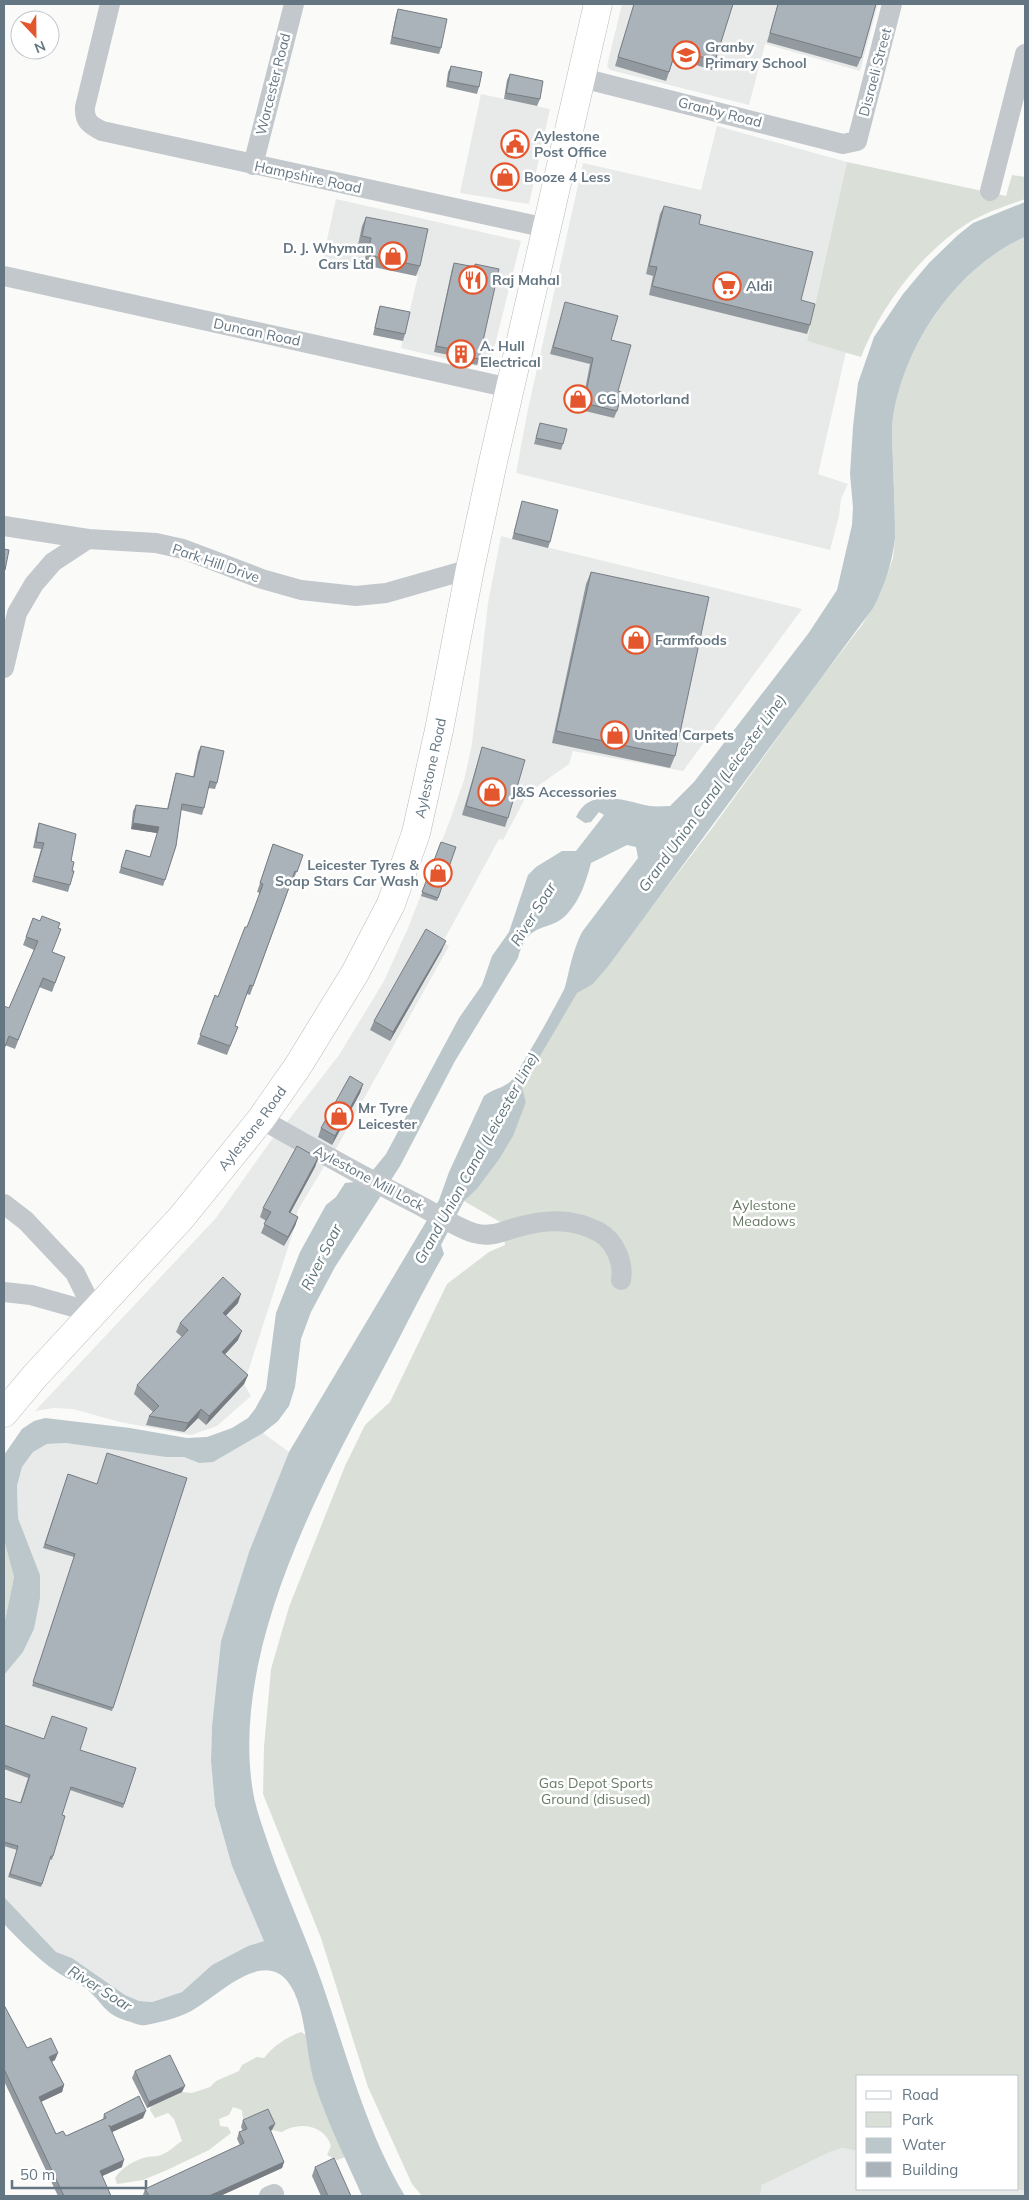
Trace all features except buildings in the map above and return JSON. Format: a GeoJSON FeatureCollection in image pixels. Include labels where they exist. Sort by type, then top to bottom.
{"type":"FeatureCollection","features":[{"type":"Feature","properties":{"kind":"main road","name":"Aylestone Road"},"geometry":{"type":"LineString","coordinates":[[4,1413],[35,1376],[182,1218],[260,1119],[298,1066],[356,973],[391,904],[416,833],[439,730],[470,569],[598,4]]}},
{"type":"Feature","properties":{"kind":"street","name":"Hampshire Road"},"geometry":{"type":"LineString","coordinates":[[110,4],[85,107],[84,116],[90,125],[102,131],[547,228]]}},
{"type":"Feature","properties":{"kind":"street","name":"Worcester Road"},"geometry":{"type":"LineString","coordinates":[[253,165],[294,4]]}},
{"type":"Feature","properties":{"kind":"street","name":"Disraeli Street"},"geometry":{"type":"LineString","coordinates":[[857,141],[892,4]]}},
{"type":"Feature","properties":{"kind":"street"},"geometry":{"type":"LineString","coordinates":[[990,191],[1025,54]]}},
{"type":"Feature","properties":{"kind":"street","name":"Granby Road"},"geometry":{"type":"LineString","coordinates":[[582,78],[843,144],[857,141]]}},
{"type":"Feature","properties":{"kind":"street","name":"Duncan Road"},"geometry":{"type":"LineString","coordinates":[[4,276],[510,388]]}},
{"type":"Feature","properties":{"kind":"street","name":"Park Hill Drive"},"geometry":{"type":"LineString","coordinates":[[4,526],[88,539],[156,543],[183,550],[262,579],[301,590],[356,596],[386,593],[470,569]]}},
{"type":"Feature","properties":{"kind":"street"},"geometry":{"type":"LineString","coordinates":[[4,668],[17,613],[34,584],[54,562],[88,539]]}},
{"type":"Feature","properties":{"kind":"street","name":"Aylestone Mill Lock"},"geometry":{"type":"LineString","coordinates":[[260,1119],[359,1174],[474,1233],[499,1234],[517,1227],[554,1220],[577,1222],[601,1233],[616,1251],[623,1267],[622,1280]]}},
{"type":"Feature","properties":{"kind":"street"},"geometry":{"type":"LineString","coordinates":[[4,1204],[26,1221],[74,1273],[95,1313]]}},
{"type":"Feature","properties":{"kind":"street"},"geometry":{"type":"LineString","coordinates":[[4,1292],[31,1295],[95,1313]]}},
{"type":"Feature","properties":{"kind":"shaded area","name":"Granby Primary School"},"geometry":{"type":"Polygon","coordinates":[[[622,4],[878,4],[860,71],[765,44],[749,105],[610,70],[607,66],[622,4]]]}},
{"type":"Feature","properties":{"kind":"shaded area"},"geometry":{"type":"Polygon","coordinates":[[[481,94],[550,109],[529,204],[460,193],[481,94]]]}},
{"type":"Feature","properties":{"kind":"shaded area"},"geometry":{"type":"Polygon","coordinates":[[[717,126],[847,162],[807,341],[846,352],[818,474],[848,484],[841,499],[839,516],[830,550],[516,473],[528,409],[583,163],[701,190],[717,126]]]}},
{"type":"Feature","properties":{"kind":"shaded area"},"geometry":{"type":"Polygon","coordinates":[[[336,199],[521,241],[489,369],[401,348],[418,276],[323,258],[336,199]]]}},
{"type":"Feature","properties":{"kind":"shaded area"},"geometry":{"type":"Polygon","coordinates":[[[501,536],[802,609],[683,771],[573,751],[569,764],[528,793],[503,840],[499,839],[443,942],[449,946],[333,1154],[284,1126],[339,1055],[384,981],[408,928],[450,820],[464,780],[472,744],[488,603],[501,536]]]}},
{"type":"Feature","properties":{"kind":"shaded area"},"geometry":{"type":"Polygon","coordinates":[[[275,1135],[328,1160],[298,1210],[295,1226],[244,1384],[251,1396],[217,1426],[191,1435],[120,1422],[73,1409],[54,1408],[35,1411],[216,1218],[275,1135]]]}},
{"type":"Feature","properties":{"kind":"shaded area"},"geometry":{"type":"Polygon","coordinates":[[[263,1433],[289,1452],[249,1552],[221,1641],[212,1726],[211,1761],[215,1806],[232,1866],[265,1941],[248,1946],[212,1965],[182,1992],[151,2002],[139,2001],[125,1995],[72,1958],[56,1952],[4,1897],[4,1675],[23,1652],[34,1629],[40,1575],[18,1518],[17,1486],[22,1467],[33,1452],[47,1444],[66,1443],[166,1457],[184,1457],[199,1463],[226,1453],[263,1433]]]}},
{"type":"Feature","properties":{"kind":"shaded area"},"geometry":{"type":"Polygon","coordinates":[[[842,2148],[856,2151],[856,2190],[1019,2190],[1025,2191],[1025,2196],[760,2196],[762,2185],[842,2148]]]}},
{"type":"Feature","properties":{"kind":"green space"},"geometry":{"type":"Polygon","coordinates":[[[847,162],[1006,196],[1012,175],[1025,177],[1025,199],[989,212],[968,223],[951,235],[919,265],[880,319],[861,357],[807,341],[847,162]]]}},
{"type":"Feature","properties":{"kind":"green space"},"geometry":{"type":"Polygon","coordinates":[[[1025,237],[1025,2191],[1019,2190],[1019,2075],[856,2075],[856,2151],[842,2148],[830,2152],[762,2185],[760,2196],[422,2196],[412,2184],[368,2087],[321,1938],[263,1794],[264,1747],[271,1669],[289,1607],[345,1466],[365,1425],[390,1402],[447,1284],[489,1252],[505,1245],[502,1223],[464,1201],[477,1189],[498,1161],[526,1102],[522,1087],[577,992],[593,984],[713,827],[815,686],[862,625],[881,592],[893,558],[895,538],[892,435],[893,417],[899,389],[909,362],[922,336],[938,311],[956,288],[977,268],[1000,251],[1025,237]]]}},
{"type":"Feature","properties":{"kind":"green space"},"geometry":{"type":"Polygon","coordinates":[[[4,1540],[14,1577],[4,1625],[4,1540]]]}},
{"type":"Feature","properties":{"kind":"green space"},"geometry":{"type":"Polygon","coordinates":[[[301,2032],[306,2035],[311,2067],[326,2112],[345,2157],[337,2160],[327,2155],[331,2146],[328,2139],[317,2129],[303,2126],[282,2132],[272,2130],[266,2115],[249,2123],[243,2119],[242,2110],[233,2107],[229,2115],[219,2119],[220,2126],[228,2127],[231,2133],[209,2150],[143,2180],[117,2184],[115,2178],[129,2164],[142,2158],[161,2155],[182,2141],[174,2119],[168,2113],[155,2118],[150,2110],[151,2106],[182,2092],[192,2093],[210,2087],[216,2081],[239,2071],[242,2065],[257,2057],[264,2058],[281,2042],[301,2032]]]}},
{"type":"Feature","properties":{"kind":"water"},"geometry":{"type":"Polygon","coordinates":[[[1025,202],[1025,237],[1000,251],[977,268],[956,288],[922,336],[909,362],[899,389],[892,423],[894,547],[884,583],[873,608],[609,965],[593,984],[577,993],[522,1087],[526,1102],[513,1136],[498,1161],[477,1189],[464,1201],[441,1245],[444,1254],[332,1467],[307,1520],[285,1574],[267,1629],[254,1684],[249,1739],[253,1792],[269,1846],[316,1966],[368,2119],[391,2171],[405,2196],[362,2196],[315,2084],[299,2004],[288,1982],[278,1973],[266,1970],[254,1972],[228,1985],[185,2014],[172,2019],[138,2025],[113,2015],[81,1985],[57,1972],[29,1950],[4,1924],[4,1897],[56,1952],[72,1958],[125,1995],[139,2001],[152,2002],[182,1992],[212,1965],[248,1946],[264,1941],[232,1866],[215,1806],[211,1761],[212,1726],[221,1641],[249,1552],[289,1452],[439,1200],[449,1172],[484,1096],[511,1081],[522,1065],[565,987],[574,952],[582,932],[638,858],[636,847],[627,845],[591,863],[585,883],[573,907],[561,919],[534,932],[523,945],[518,958],[455,1061],[400,1166],[335,1267],[311,1312],[301,1339],[295,1387],[289,1406],[278,1421],[263,1433],[213,1462],[199,1463],[184,1457],[166,1457],[66,1443],[47,1444],[33,1452],[22,1467],[17,1486],[18,1518],[40,1575],[40,1598],[34,1629],[23,1652],[4,1675],[4,1625],[14,1577],[4,1540],[4,1455],[22,1429],[34,1421],[45,1418],[130,1428],[187,1438],[207,1437],[232,1428],[248,1418],[266,1389],[276,1313],[300,1252],[326,1205],[336,1197],[345,1183],[364,1181],[386,1154],[459,1018],[482,985],[492,956],[509,932],[528,875],[536,867],[562,851],[576,851],[604,815],[599,812],[591,822],[585,823],[576,817],[582,807],[590,802],[608,798],[650,806],[670,806],[694,782],[808,634],[837,590],[852,525],[853,507],[850,474],[858,383],[874,337],[903,294],[929,263],[958,235],[973,223],[1025,202]]]}},
{"type":"Feature","properties":{"kind":"place","name":"Granby Primary School"},"geometry":{"type":"Point","coordinates":[686,55]}},
{"type":"Feature","properties":{"kind":"place","name":"Aylestone Post Office"},"geometry":{"type":"Point","coordinates":[515,144]}},
{"type":"Feature","properties":{"kind":"place","name":"Booze 4 Less"},"geometry":{"type":"Point","coordinates":[505,177]}},
{"type":"Feature","properties":{"kind":"place","name":"D. J. Whyman Cars Ltd"},"geometry":{"type":"Point","coordinates":[393,256]}},
{"type":"Feature","properties":{"kind":"place","name":"Raj Mahal"},"geometry":{"type":"Point","coordinates":[473,280]}},
{"type":"Feature","properties":{"kind":"place","name":"Aldi"},"geometry":{"type":"Point","coordinates":[727,286]}},
{"type":"Feature","properties":{"kind":"place","name":"A. Hull Electrical"},"geometry":{"type":"Point","coordinates":[461,354]}},
{"type":"Feature","properties":{"kind":"place","name":"CG Motorland"},"geometry":{"type":"Point","coordinates":[578,399]}},
{"type":"Feature","properties":{"kind":"place","name":"Farmfoods"},"geometry":{"type":"Point","coordinates":[636,640]}},
{"type":"Feature","properties":{"kind":"place","name":"United Carpets"},"geometry":{"type":"Point","coordinates":[615,735]}},
{"type":"Feature","properties":{"kind":"place","name":"J&S Accessories"},"geometry":{"type":"Point","coordinates":[492,792]}},
{"type":"Feature","properties":{"kind":"place","name":"Leicester Tyres & Soap Stars Car Wash"},"geometry":{"type":"Point","coordinates":[438,873]}},
{"type":"Feature","properties":{"kind":"place","name":"Mr Tyre Leicester"},"geometry":{"type":"Point","coordinates":[339,1116]}},
{"type":"Feature","properties":{"kind":"water label","name":"Grand Union Canal (Leicester Line)"},"geometry":{"type":"Point","coordinates":[712,793]}},
{"type":"Feature","properties":{"kind":"water label","name":"River Soar"},"geometry":{"type":"Point","coordinates":[533,914]}},
{"type":"Feature","properties":{"kind":"water label","name":"Grand Union Canal (Leicester Line)"},"geometry":{"type":"Point","coordinates":[476,1158]}},
{"type":"Feature","properties":{"kind":"water label","name":"River Soar"},"geometry":{"type":"Point","coordinates":[321,1257]}},
{"type":"Feature","properties":{"kind":"water label","name":"River Soar"},"geometry":{"type":"Point","coordinates":[100,1988]}},
{"type":"Feature","properties":{"kind":"park label","name":"Aylestone Meadows"},"geometry":{"type":"Point","coordinates":[764,1214]}},
{"type":"Feature","properties":{"kind":"park label","name":"Gas Depot Sports Ground (disused)"},"geometry":{"type":"Point","coordinates":[596,1792]}}]}
